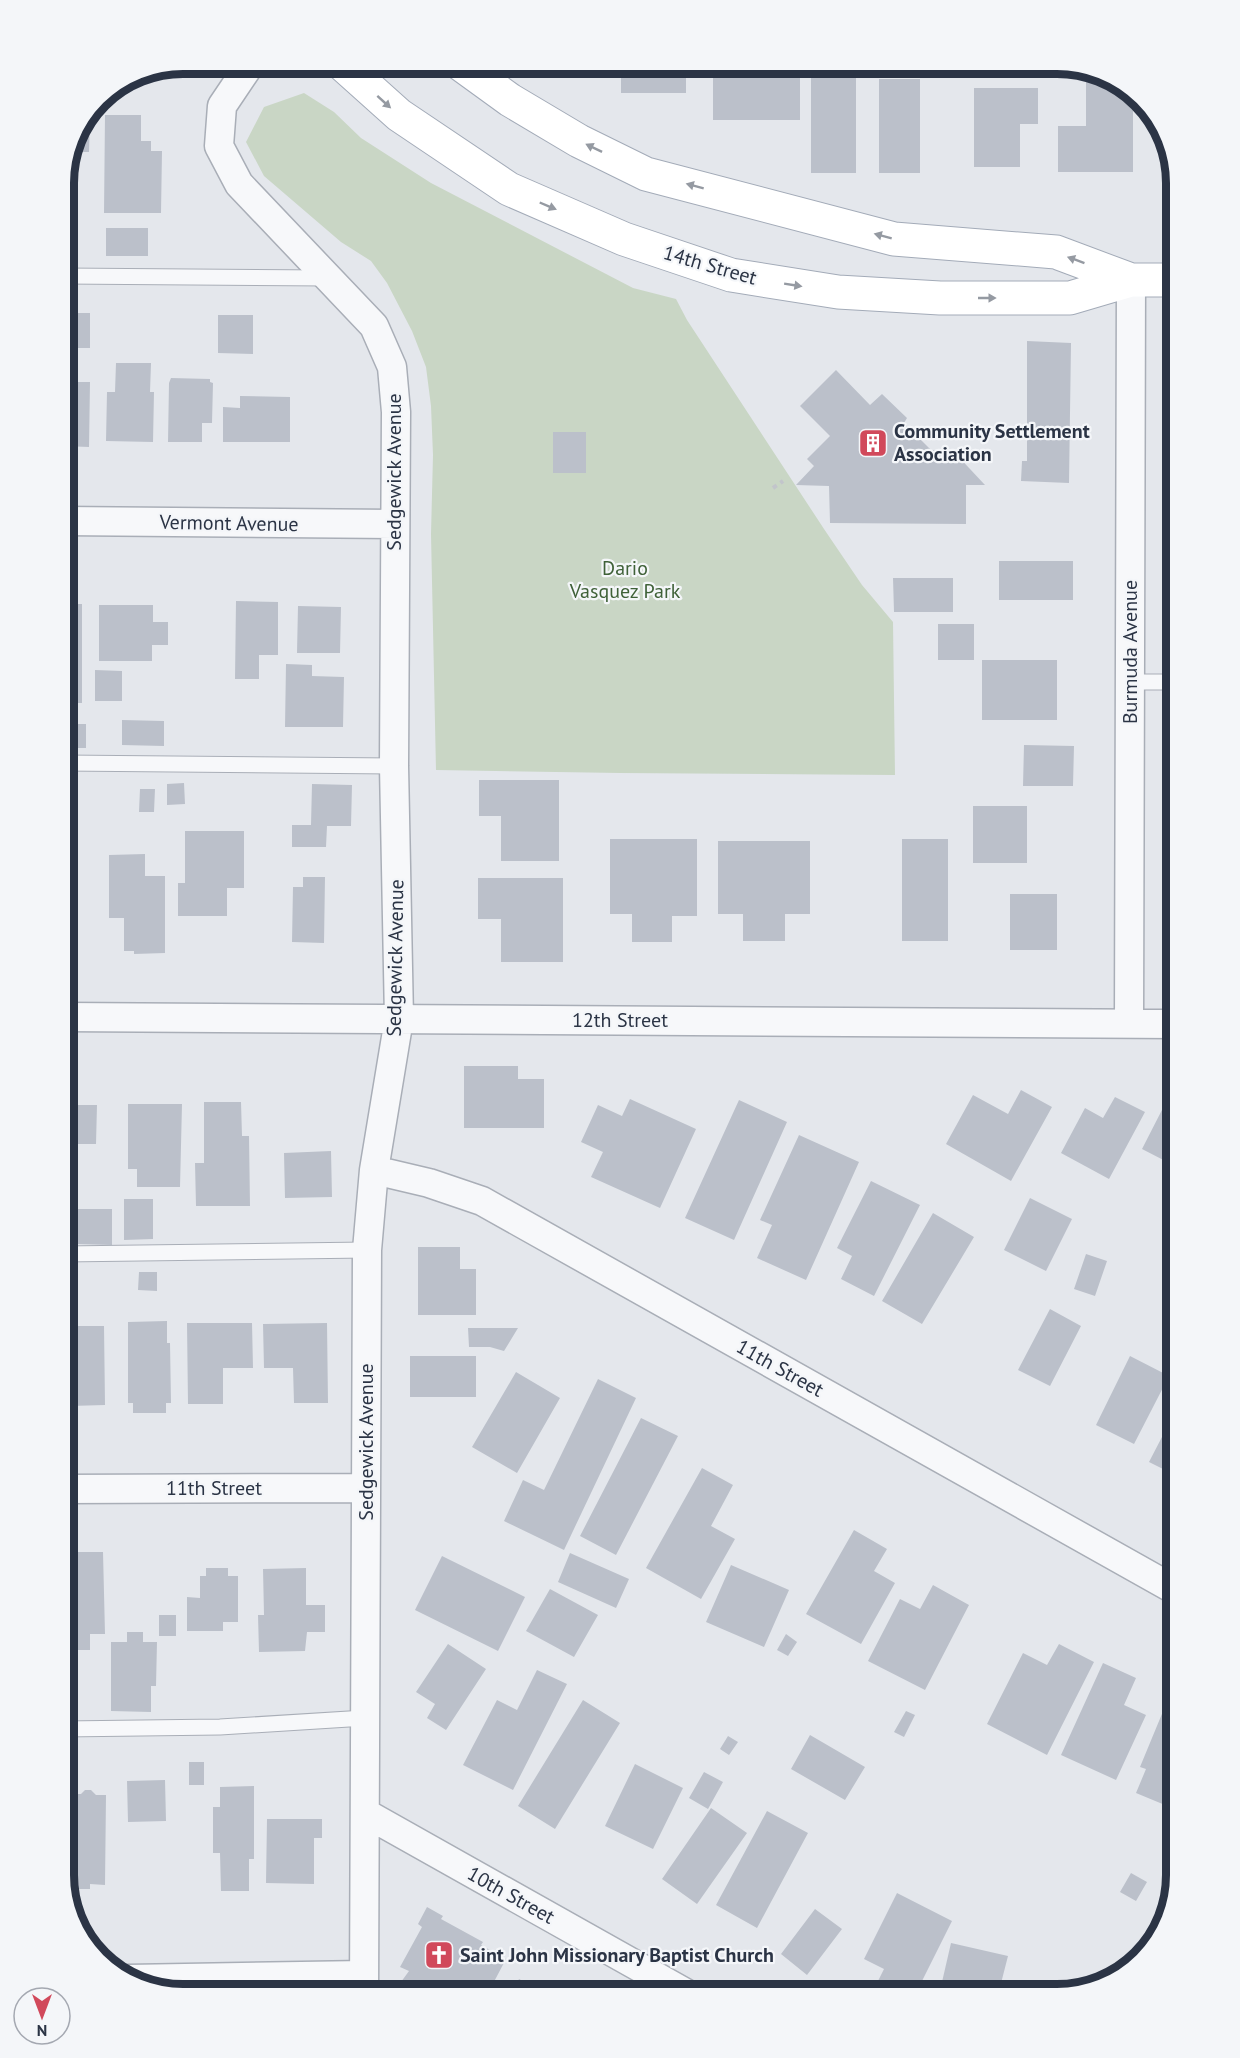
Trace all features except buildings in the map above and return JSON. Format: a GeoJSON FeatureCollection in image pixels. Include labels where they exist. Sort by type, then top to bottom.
{"type":"FeatureCollection","features":[{"type":"Feature","properties":{"kind":"main road","name":"14th Street"},"geometry":{"type":"LineString","coordinates":[[353,74],[399,115],[509,189],[624,239],[731,275],[838,292],[940,298],[1070,298],[1131,280],[1166,280]]}},
{"type":"Feature","properties":{"kind":"main road","name":"14th Street"},"geometry":{"type":"LineString","coordinates":[[474,74],[510,100],[579,141],[646,174],[894,239],[1056,252],[1131,280]]}},
{"type":"Feature","properties":{"kind":"street","name":"Sedgewick Avenue"},"geometry":{"type":"LineString","coordinates":[[244,74],[222,106],[219,146],[239,184],[374,326],[392,367],[396,412],[394,766],[399,1019],[374,1170],[367,1250],[364,1984]]}},
{"type":"Feature","properties":{"kind":"street","name":"Burmuda Avenue"},"geometry":{"type":"LineString","coordinates":[[1129,1023],[1131,280]]}},
{"type":"Feature","properties":{"kind":"street","name":"Vermont Avenue"},"geometry":{"type":"LineString","coordinates":[[74,521],[394,524]]}},
{"type":"Feature","properties":{"kind":"street","name":"12th Street"},"geometry":{"type":"LineString","coordinates":[[74,1017],[1166,1024]]}},
{"type":"Feature","properties":{"kind":"street","name":"11th Street"},"geometry":{"type":"LineString","coordinates":[[374,1170],[429,1183],[482,1202],[1166,1585]]}},
{"type":"Feature","properties":{"kind":"street","name":"11th Street"},"geometry":{"type":"LineString","coordinates":[[74,1489],[366,1488]]}},
{"type":"Feature","properties":{"kind":"street","name":"10th Street"},"geometry":{"type":"LineString","coordinates":[[365,1813],[669,1984]]}},
{"type":"Feature","properties":{"kind":"street"},"geometry":{"type":"LineString","coordinates":[[150,1980],[325,1984]]}},
{"type":"Feature","properties":{"kind":"lane"},"geometry":{"type":"LineString","coordinates":[[74,276],[328,278]]}},
{"type":"Feature","properties":{"kind":"lane"},"geometry":{"type":"LineString","coordinates":[[1130,682],[1166,681]]}},
{"type":"Feature","properties":{"kind":"lane"},"geometry":{"type":"LineString","coordinates":[[74,763],[394,766]]}},
{"type":"Feature","properties":{"kind":"lane"},"geometry":{"type":"LineString","coordinates":[[74,1254],[367,1250]]}},
{"type":"Feature","properties":{"kind":"lane"},"geometry":{"type":"LineString","coordinates":[[74,1729],[220,1727],[365,1718]]}},
{"type":"Feature","properties":{"kind":"path"},"geometry":{"type":"LineString","coordinates":[[773,488],[783,481]]}},
{"type":"Feature","properties":{"kind":"green space","name":"Dario Vasquez Park"},"geometry":{"type":"Polygon","coordinates":[[[304,93],[334,112],[361,138],[431,183],[633,288],[676,299],[687,320],[824,529],[862,585],[893,622],[895,775],[436,770],[431,534],[433,455],[431,406],[426,367],[412,331],[387,283],[371,261],[341,242],[264,176],[246,142],[264,107],[304,93]]]}},
{"type":"Feature","properties":{"kind":"place","name":"Community Settlement Association"},"geometry":{"type":"Point","coordinates":[873,443]}},
{"type":"Feature","properties":{"kind":"place","name":"Saint John Missionary Baptist Church"},"geometry":{"type":"Point","coordinates":[439,1955]}}]}
